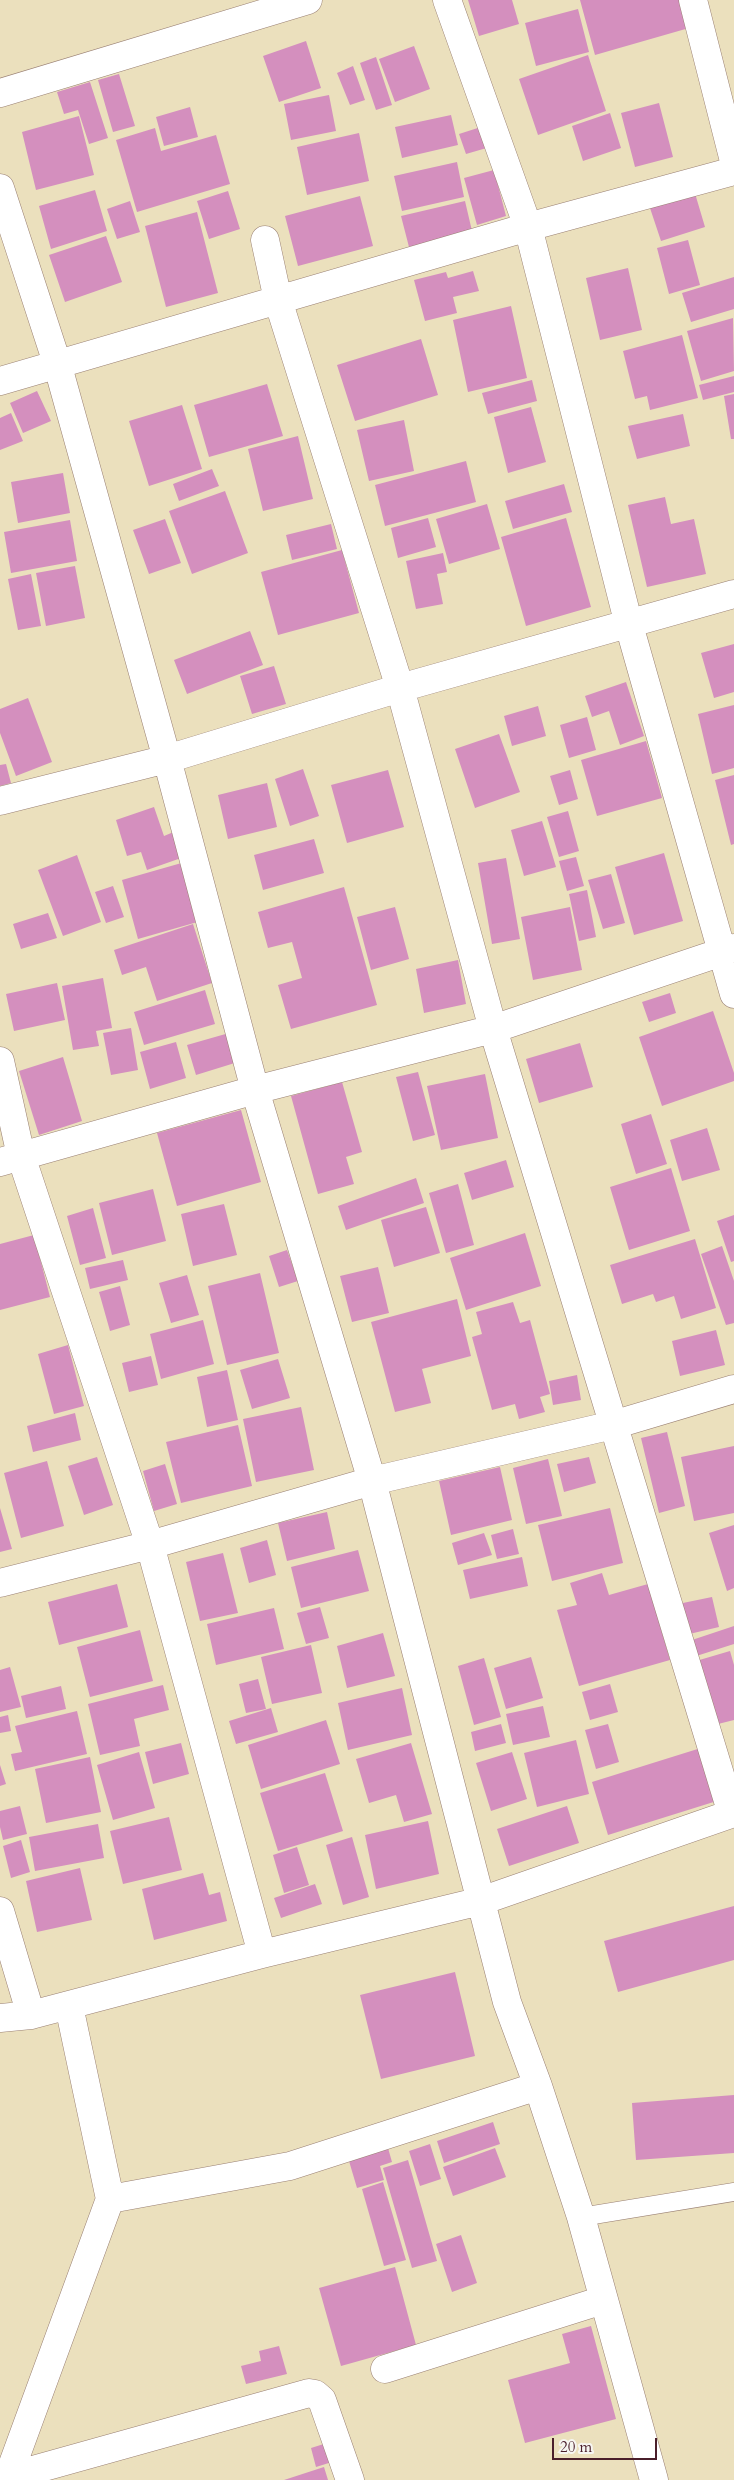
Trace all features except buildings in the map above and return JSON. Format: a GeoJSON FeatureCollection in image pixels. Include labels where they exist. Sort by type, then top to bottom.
{"type":"FeatureCollection","features":[{"type":"Feature","properties":{"kind":"street"},"geometry":{"type":"LineString","coordinates":[[0,93],[308,0]]}},
{"type":"Feature","properties":{"kind":"street"},"geometry":{"type":"LineString","coordinates":[[447,0],[528,227],[628,624],[728,950],[734,994]]}},
{"type":"Feature","properties":{"kind":"street"},"geometry":{"type":"LineString","coordinates":[[693,0],[734,161]]}},
{"type":"Feature","properties":{"kind":"street"},"geometry":{"type":"LineString","coordinates":[[0,381],[528,227],[734,171]]}},
{"type":"Feature","properties":{"kind":"street"},"geometry":{"type":"LineString","coordinates":[[0,188],[58,363],[167,759],[254,1090],[372,1481],[507,2002],[538,2086],[581,2217],[654,2480]]}},
{"type":"Feature","properties":{"kind":"street"},"geometry":{"type":"LineString","coordinates":[[0,2018],[31,2015],[69,2006],[262,1954],[481,1901],[733,1814],[493,1029],[400,688],[278,300],[265,240]]}},
{"type":"Feature","properties":{"kind":"street"},"geometry":{"type":"LineString","coordinates":[[0,801],[167,759],[400,688],[734,594]]}},
{"type":"Feature","properties":{"kind":"street"},"geometry":{"type":"LineString","coordinates":[[11,1159],[254,1090],[493,1029],[728,950]]}},
{"type":"Feature","properties":{"kind":"street"},"geometry":{"type":"LineString","coordinates":[[0,1061],[11,1159],[150,1545],[262,1954]]}},
{"type":"Feature","properties":{"kind":"street"},"geometry":{"type":"LineString","coordinates":[[0,1583],[150,1545],[372,1481],[613,1425],[734,1389]]}},
{"type":"Feature","properties":{"kind":"street"},"geometry":{"type":"LineString","coordinates":[[0,1911],[31,2015]]}},
{"type":"Feature","properties":{"kind":"street"},"geometry":{"type":"LineString","coordinates":[[7,2478],[110,2199],[69,2006]]}},
{"type":"Feature","properties":{"kind":"street"},"geometry":{"type":"LineString","coordinates":[[110,2199],[290,2166],[538,2086]]}},
{"type":"Feature","properties":{"kind":"street"},"geometry":{"type":"LineString","coordinates":[[386,2369],[604,2300]]}},
{"type":"Feature","properties":{"kind":"street"},"geometry":{"type":"LineString","coordinates":[[7,2478],[309,2393],[315,2394],[322,2400],[350,2480]]}},
{"type":"Feature","properties":{"kind":"lane"},"geometry":{"type":"LineString","coordinates":[[581,2217],[734,2192]]}}]}
